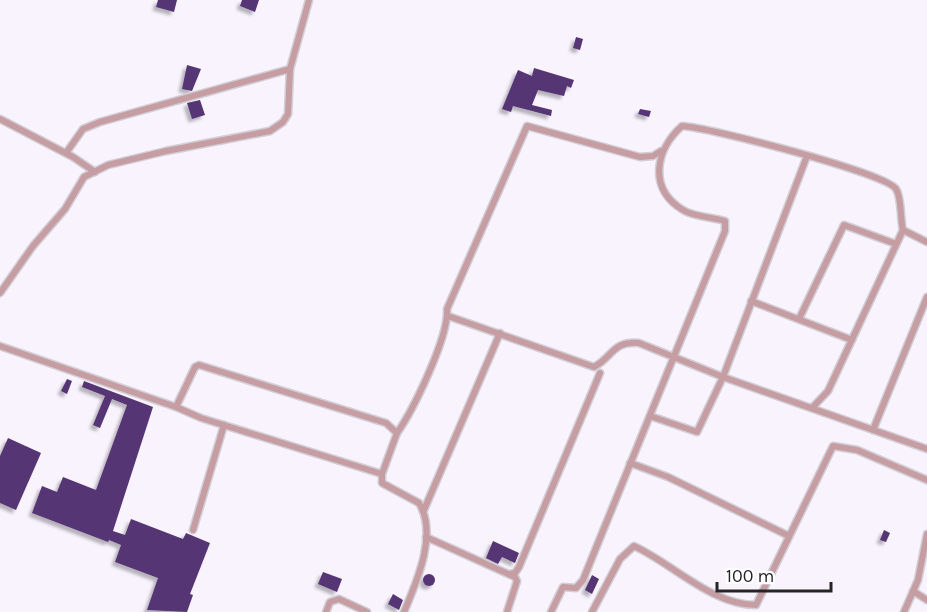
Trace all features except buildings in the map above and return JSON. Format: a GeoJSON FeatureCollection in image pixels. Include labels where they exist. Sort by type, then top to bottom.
{"type":"FeatureCollection","features":[{"type":"Feature","properties":{"kind":"street"},"geometry":{"type":"LineString","coordinates":[[0,292],[33,246],[65,210],[84,177],[108,165],[270,131],[283,122],[288,114],[290,69],[309,0]]}},
{"type":"Feature","properties":{"kind":"street"},"geometry":{"type":"LineString","coordinates":[[66,153],[83,129],[100,122],[290,69]]}},
{"type":"Feature","properties":{"kind":"street"},"geometry":{"type":"LineString","coordinates":[[0,119],[66,153],[95,172]]}},
{"type":"Feature","properties":{"kind":"street"},"geometry":{"type":"LineString","coordinates":[[424,510],[419,502],[382,483],[382,474],[397,433],[413,407],[448,316],[447,309],[526,126],[640,157],[653,156],[661,151],[682,126],[695,127],[807,156],[886,181],[898,193],[903,230],[828,391],[812,408]]}},
{"type":"Feature","properties":{"kind":"street"},"geometry":{"type":"LineString","coordinates":[[551,612],[563,586],[576,588],[584,580],[727,226],[724,221],[684,211],[671,200],[661,185],[661,151]]}},
{"type":"Feature","properties":{"kind":"street"},"geometry":{"type":"LineString","coordinates":[[650,416],[697,432],[723,377],[807,156]]}},
{"type":"Feature","properties":{"kind":"street"},"geometry":{"type":"LineString","coordinates":[[799,320],[844,225],[896,243]]}},
{"type":"Feature","properties":{"kind":"street"},"geometry":{"type":"LineString","coordinates":[[903,230],[927,242]]}},
{"type":"Feature","properties":{"kind":"street"},"geometry":{"type":"LineString","coordinates":[[873,430],[927,297]]}},
{"type":"Feature","properties":{"kind":"street"},"geometry":{"type":"LineString","coordinates":[[751,301],[852,340]]}},
{"type":"Feature","properties":{"kind":"street"},"geometry":{"type":"LineString","coordinates":[[448,316],[594,368],[611,351],[626,342],[639,343],[676,356],[723,377],[927,449]]}},
{"type":"Feature","properties":{"kind":"street"},"geometry":{"type":"LineString","coordinates":[[404,612],[421,565],[426,537],[424,510],[500,333]]}},
{"type":"Feature","properties":{"kind":"street"},"geometry":{"type":"LineString","coordinates":[[0,346],[224,425],[382,474]]}},
{"type":"Feature","properties":{"kind":"street"},"geometry":{"type":"LineString","coordinates":[[176,407],[195,367],[199,365],[386,423],[397,433]]}},
{"type":"Feature","properties":{"kind":"street"},"geometry":{"type":"LineString","coordinates":[[510,574],[515,573],[519,567],[600,373]]}},
{"type":"Feature","properties":{"kind":"street"},"geometry":{"type":"LineString","coordinates":[[193,530],[224,425]]}},
{"type":"Feature","properties":{"kind":"street"},"geometry":{"type":"LineString","coordinates":[[592,612],[620,559],[634,546],[710,591],[740,605],[756,605],[833,446],[857,450],[927,480]]}},
{"type":"Feature","properties":{"kind":"street"},"geometry":{"type":"LineString","coordinates":[[630,463],[668,477],[789,536]]}},
{"type":"Feature","properties":{"kind":"street"},"geometry":{"type":"LineString","coordinates":[[904,612],[913,591],[927,534]]}},
{"type":"Feature","properties":{"kind":"street"},"geometry":{"type":"LineString","coordinates":[[426,537],[510,574],[517,581],[507,612]]}},
{"type":"Feature","properties":{"kind":"street"},"geometry":{"type":"LineString","coordinates":[[913,591],[927,600]]}},
{"type":"Feature","properties":{"kind":"street"},"geometry":{"type":"LineString","coordinates":[[326,612],[330,602],[339,600],[367,612]]}}]}
